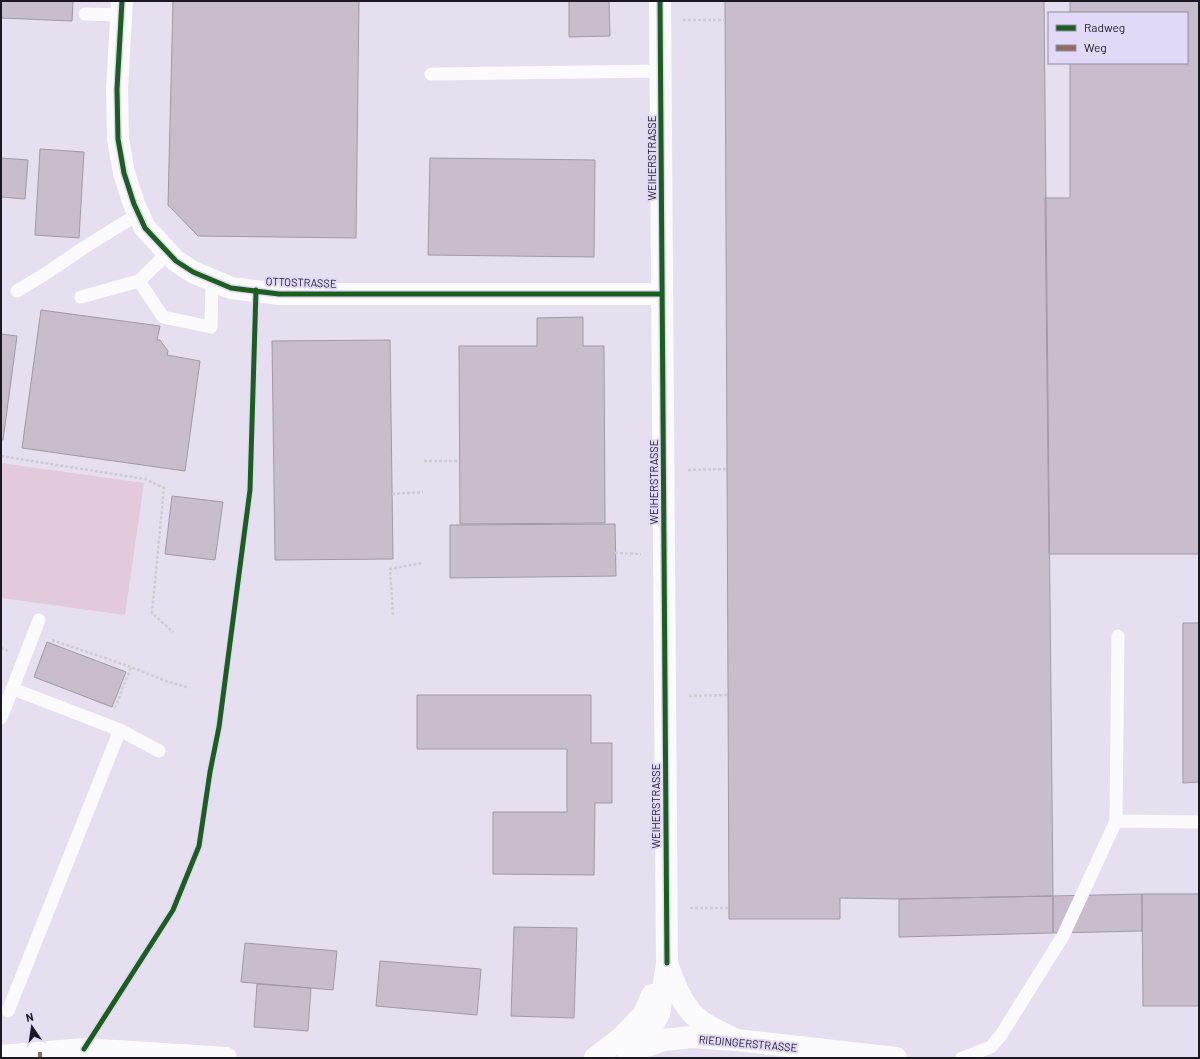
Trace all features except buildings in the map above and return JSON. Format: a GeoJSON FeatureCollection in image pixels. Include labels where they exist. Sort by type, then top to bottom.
{"type":"FeatureCollection","features":[{"type":"Feature","properties":{"kind":"street","name":"OTTOSTRASSE"},"geometry":{"type":"LineString","coordinates":[[122,8],[117,89],[118,139],[124,173],[134,204],[145,228],[168,254],[193,272],[231,288],[279,294],[662,294]]}},
{"type":"Feature","properties":{"kind":"street","name":"WEIHERSTRASSE"},"geometry":{"type":"LineString","coordinates":[[660,10],[667,963]]}},
{"type":"Feature","properties":{"kind":"street"},"geometry":{"type":"LineString","coordinates":[[667,963],[679,993],[691,1013],[705,1024],[736,1040]]}},
{"type":"Feature","properties":{"kind":"street"},"geometry":{"type":"LineString","coordinates":[[634,1053],[659,1014],[667,963]]}},
{"type":"Feature","properties":{"kind":"street"},"geometry":{"type":"LineString","coordinates":[[595,1058],[621,1038],[644,1014],[667,963]]}},
{"type":"Feature","properties":{"kind":"street","name":"RIEDINGERSTRASSE"},"geometry":{"type":"LineString","coordinates":[[634,1053],[664,1040],[684,1038],[736,1040],[896,1058]]}},
{"type":"Feature","properties":{"kind":"street"},"geometry":{"type":"LineString","coordinates":[[1,1056],[84,1049],[226,1058]]}},
{"type":"Feature","properties":{"kind":"lane"},"geometry":{"type":"LineString","coordinates":[[85,14],[122,8]]}},
{"type":"Feature","properties":{"kind":"lane"},"geometry":{"type":"LineString","coordinates":[[431,74],[660,71]]}},
{"type":"Feature","properties":{"kind":"lane"},"geometry":{"type":"LineString","coordinates":[[17,291],[45,274],[85,246],[138,214]]}},
{"type":"Feature","properties":{"kind":"lane"},"geometry":{"type":"LineString","coordinates":[[81,297],[139,281],[168,254]]}},
{"type":"Feature","properties":{"kind":"lane"},"geometry":{"type":"LineString","coordinates":[[139,281],[163,317],[211,327],[212,280]]}},
{"type":"Feature","properties":{"kind":"lane"},"geometry":{"type":"LineString","coordinates":[[1,718],[40,620]]}},
{"type":"Feature","properties":{"kind":"lane"},"geometry":{"type":"LineString","coordinates":[[962,1058],[991,1053],[1063,936],[1116,821],[1118,636]]}},
{"type":"Feature","properties":{"kind":"lane"},"geometry":{"type":"LineString","coordinates":[[13,689],[114,728],[159,750]]}},
{"type":"Feature","properties":{"kind":"lane"},"geometry":{"type":"LineString","coordinates":[[8,1011],[114,728]]}},
{"type":"Feature","properties":{"kind":"lane"},"geometry":{"type":"LineString","coordinates":[[1116,821],[1199,822]]}},
{"type":"Feature","properties":{"kind":"path"},"geometry":{"type":"LineString","coordinates":[[660,10],[725,20]]}},
{"type":"Feature","properties":{"kind":"path"},"geometry":{"type":"LineString","coordinates":[[1,456],[145,479],[164,488],[152,613],[173,632]]}},
{"type":"Feature","properties":{"kind":"path"},"geometry":{"type":"LineString","coordinates":[[424,461],[460,461]]}},
{"type":"Feature","properties":{"kind":"path"},"geometry":{"type":"LineString","coordinates":[[663,470],[727,469]]}},
{"type":"Feature","properties":{"kind":"path"},"geometry":{"type":"LineString","coordinates":[[392,494],[423,492]]}},
{"type":"Feature","properties":{"kind":"path"},"geometry":{"type":"LineString","coordinates":[[393,615],[390,569],[422,563]]}},
{"type":"Feature","properties":{"kind":"path"},"geometry":{"type":"LineString","coordinates":[[34,634],[189,688]]}},
{"type":"Feature","properties":{"kind":"path"},"geometry":{"type":"LineString","coordinates":[[114,728],[131,667]]}},
{"type":"Feature","properties":{"kind":"path"},"geometry":{"type":"LineString","coordinates":[[665,696],[728,695]]}},
{"type":"Feature","properties":{"kind":"path"},"geometry":{"type":"LineString","coordinates":[[666,908],[729,908]]}},
{"type":"Feature","properties":{"kind":"shaded area"},"geometry":{"type":"Polygon","coordinates":[[[1,463],[144,483],[125,615],[1,598],[1,463]]]}},
{"type":"Feature","properties":{"kind":"marked path"},"geometry":{"type":"LineString","coordinates":[[40,1052],[40,1058]]}},
{"type":"Feature","properties":{"kind":"cycle path"},"geometry":{"type":"LineString","coordinates":[[122,1],[117,89],[118,139],[124,173],[134,204],[145,228],[176,261],[193,272],[231,288],[279,294],[662,294]]}},
{"type":"Feature","properties":{"kind":"cycle path"},"geometry":{"type":"LineString","coordinates":[[660,1],[667,963]]}},
{"type":"Feature","properties":{"kind":"cycle path"},"geometry":{"type":"LineString","coordinates":[[84,1049],[173,910],[199,846],[210,772],[219,727],[250,490],[256,290]]}}]}
